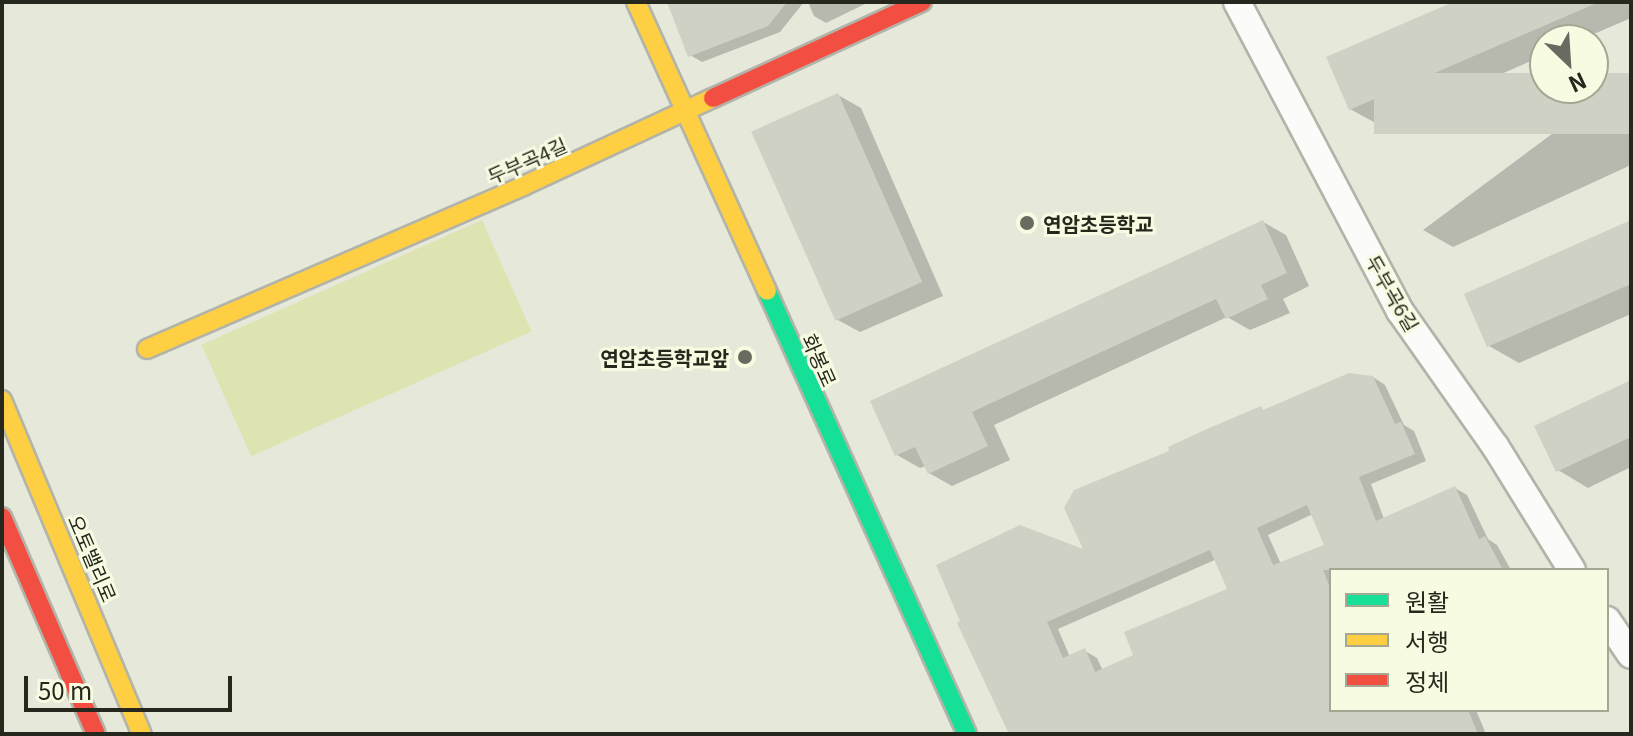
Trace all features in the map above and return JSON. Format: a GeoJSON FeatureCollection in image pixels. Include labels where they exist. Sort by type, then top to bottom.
{"type":"FeatureCollection","features":[{"type":"Feature","properties":{"kind":"main road","name":"화봉로"},"geometry":{"type":"LineString","coordinates":[[636,2],[967,734]]}},
{"type":"Feature","properties":{"kind":"main road","name":"두부곡4길"},"geometry":{"type":"LineString","coordinates":[[147,349],[687,111],[922,2]]}},
{"type":"Feature","properties":{"kind":"main road","name":"오토밸리로"},"geometry":{"type":"LineString","coordinates":[[2,400],[142,734]]}},
{"type":"Feature","properties":{"kind":"main road"},"geometry":{"type":"LineString","coordinates":[[2,517],[93,729]]}},
{"type":"Feature","properties":{"kind":"street","name":"두부곡6길"},"geometry":{"type":"LineString","coordinates":[[1237,2],[1400,311],[1495,446],[1571,568]]}},
{"type":"Feature","properties":{"kind":"street"},"geometry":{"type":"LineString","coordinates":[[1609,623],[1631,655]]}},
{"type":"Feature","properties":{"kind":"green space"},"geometry":{"type":"Polygon","coordinates":[[[482,220],[532,331],[251,456],[202,345],[482,220]]]}},
{"type":"Feature","properties":{"kind":"building"},"geometry":{"type":"Polygon","coordinates":[[[667,2],[787,2],[768,26],[688,57],[667,2]]]}},
{"type":"Feature","properties":{"kind":"building"},"geometry":{"type":"Polygon","coordinates":[[[1453,2],[1599,2],[1548,24],[1529,24],[1529,32],[1349,110],[1326,57],[1453,2]]]}},
{"type":"Feature","properties":{"kind":"building"},"geometry":{"type":"Polygon","coordinates":[[[1374,73],[1529,73],[1529,104],[1609,104],[1609,73],[1631,73],[1631,134],[1374,134],[1374,73]]]}},
{"type":"Feature","properties":{"kind":"building"},"geometry":{"type":"Polygon","coordinates":[[[838,93],[922,282],[835,321],[751,132],[838,93]]]}},
{"type":"Feature","properties":{"kind":"building"},"geometry":{"type":"Polygon","coordinates":[[[1263,220],[1287,273],[1261,285],[1268,299],[1226,319],[1216,299],[972,412],[988,446],[928,474],[915,447],[895,456],[870,401],[1263,220]]]}},
{"type":"Feature","properties":{"kind":"building"},"geometry":{"type":"Polygon","coordinates":[[[1631,220],[1631,284],[1487,347],[1464,294],[1631,220]]]}},
{"type":"Feature","properties":{"kind":"building"},"geometry":{"type":"Polygon","coordinates":[[[1349,373],[1373,376],[1395,424],[1401,422],[1415,454],[1359,477],[1376,521],[1455,486],[1479,539],[1485,536],[1502,568],[1323,570],[1329,585],[1329,712],[1469,712],[1478,734],[1009,734],[957,623],[960,621],[936,565],[1020,525],[1083,549],[1064,508],[1074,490],[1169,451],[1168,447],[1261,406],[1263,410],[1349,373]],[[1307,505],[1257,528],[1273,565],[1324,545],[1307,505]],[[1210,550],[1047,622],[1063,658],[1085,648],[1095,672],[1133,655],[1124,632],[1227,589],[1210,550]]]}},
{"type":"Feature","properties":{"kind":"building"},"geometry":{"type":"Polygon","coordinates":[[[1631,380],[1631,437],[1556,472],[1534,426],[1631,380]]]}},
{"type":"Feature","properties":{"kind":"traffic: fast"},"geometry":{"type":"LineString","coordinates":[[767,291],[967,734]]}},
{"type":"Feature","properties":{"kind":"traffic: slow"},"geometry":{"type":"LineString","coordinates":[[636,2],[767,291]]}},
{"type":"Feature","properties":{"kind":"traffic: slow"},"geometry":{"type":"LineString","coordinates":[[147,349],[523,186],[713,98]]}},
{"type":"Feature","properties":{"kind":"traffic: slow"},"geometry":{"type":"LineString","coordinates":[[2,400],[142,734]]}},
{"type":"Feature","properties":{"kind":"traffic: jam"},"geometry":{"type":"LineString","coordinates":[[713,98],[922,2]]}},
{"type":"Feature","properties":{"kind":"traffic: jam"},"geometry":{"type":"LineString","coordinates":[[2,517],[96,734]]}},
{"type":"Feature","properties":{"kind":"place","name":"연암초등학교"},"geometry":{"type":"Point","coordinates":[1027,223]}},
{"type":"Feature","properties":{"kind":"place","name":"연암초등학교앞"},"geometry":{"type":"Point","coordinates":[745,357]}}]}
